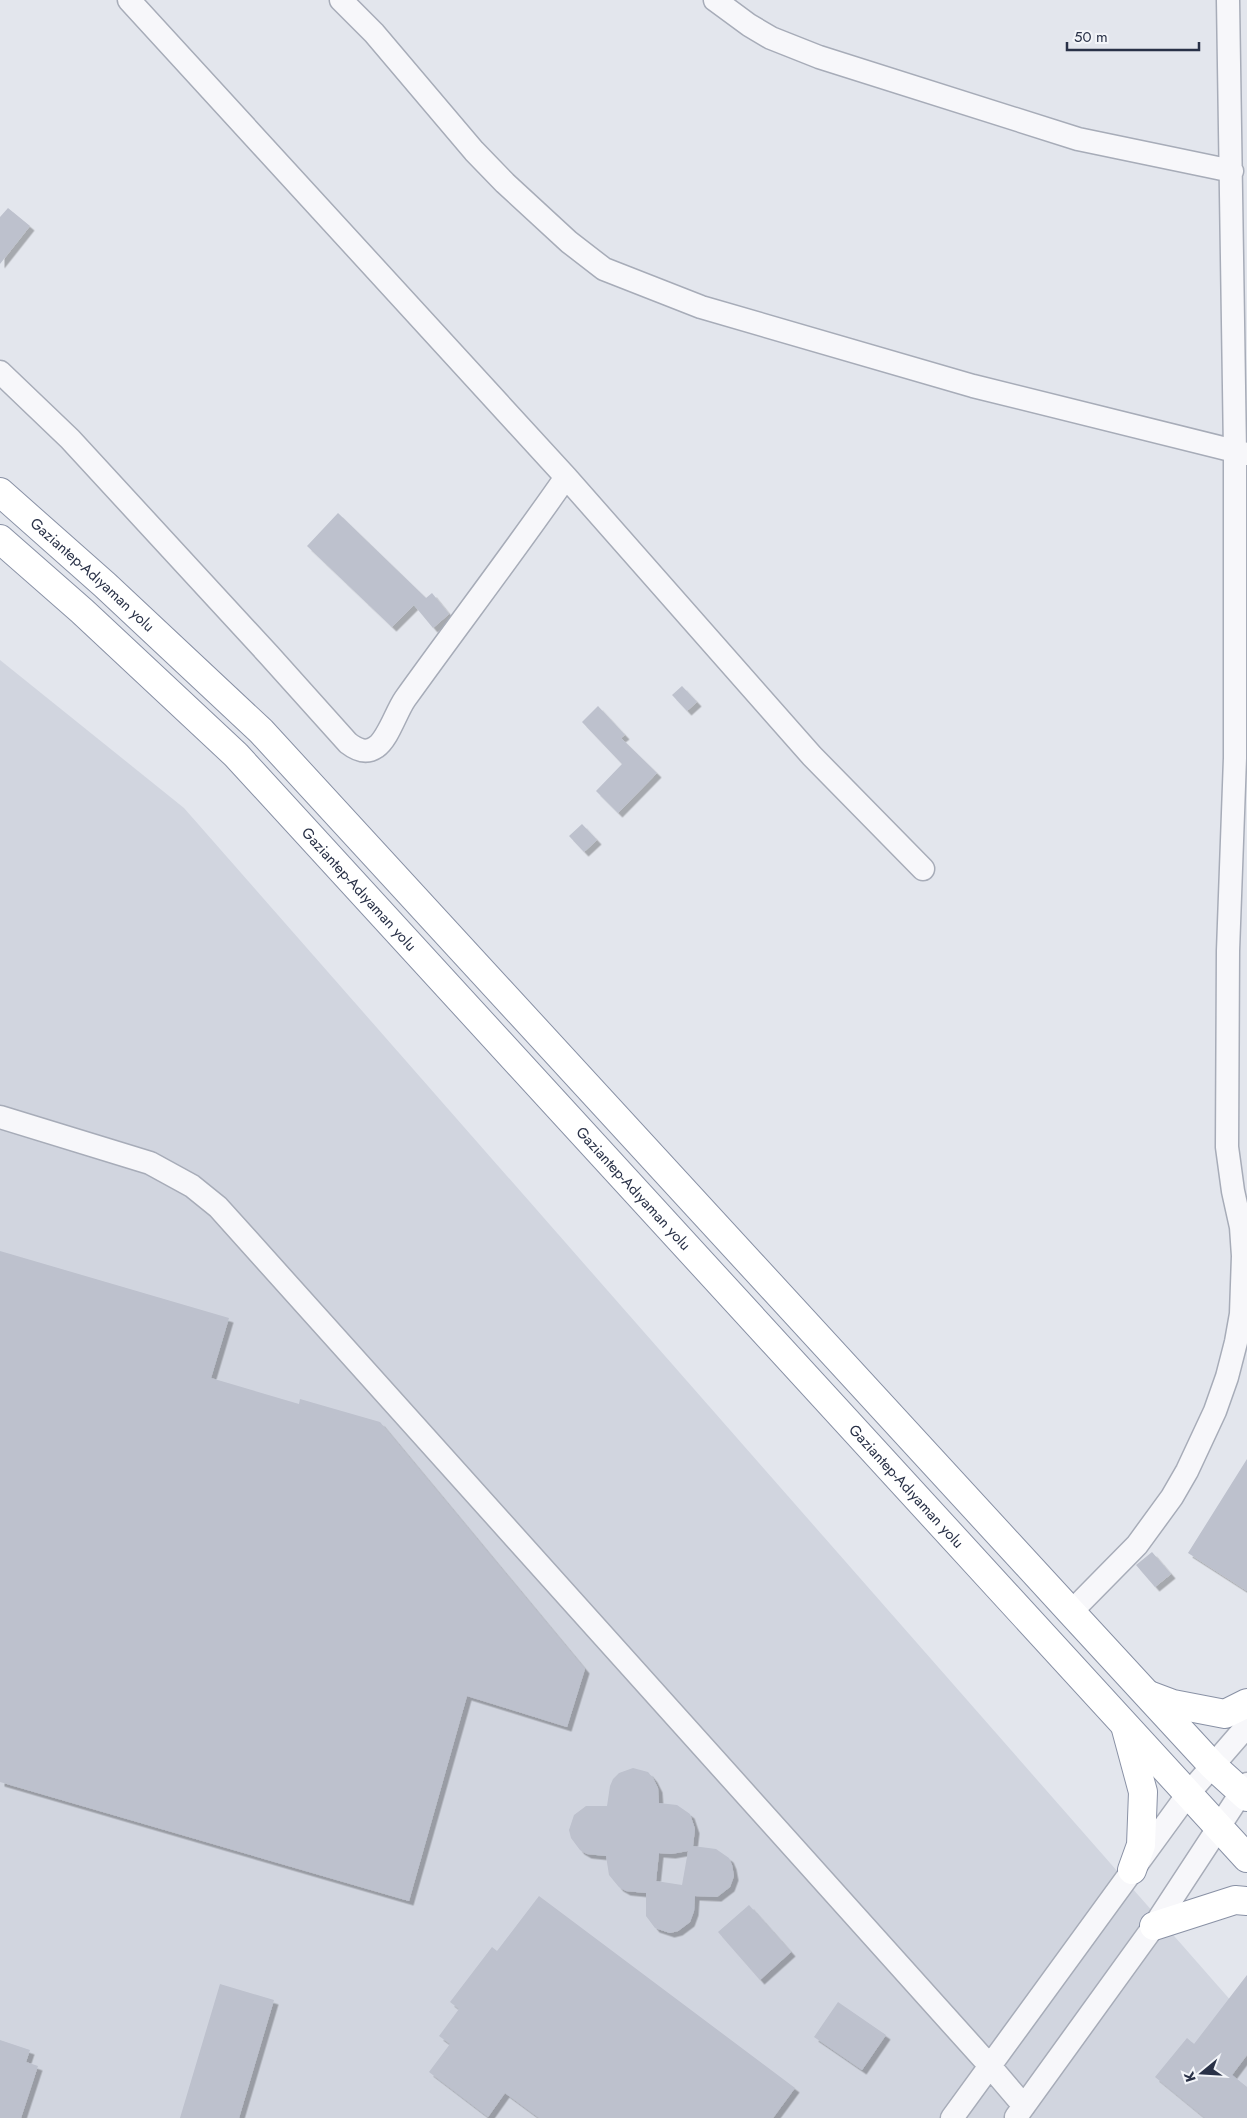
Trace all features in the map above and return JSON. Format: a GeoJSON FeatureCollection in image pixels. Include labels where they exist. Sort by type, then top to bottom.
{"type":"FeatureCollection","features":[{"type":"Feature","properties":{"kind":"highway","name":"Gaziantep-Adıyaman yolu"},"geometry":{"type":"LineString","coordinates":[[0,492],[106,585],[261,730],[1213,1766],[1245,1791]]}},
{"type":"Feature","properties":{"kind":"highway","name":"Gaziantep-Adıyaman yolu"},"geometry":{"type":"LineString","coordinates":[[0,539],[82,611],[236,755],[1247,1858]]}},
{"type":"Feature","properties":{"kind":"highway"},"geometry":{"type":"LineString","coordinates":[[1148,1695],[1173,1704],[1225,1714],[1247,1704]]}},
{"type":"Feature","properties":{"kind":"highway"},"geometry":{"type":"LineString","coordinates":[[1125,1725],[1143,1792],[1141,1845],[1132,1870]]}},
{"type":"Feature","properties":{"kind":"highway"},"geometry":{"type":"LineString","coordinates":[[1154,1926],[1236,1900],[1247,1901]]}},
{"type":"Feature","properties":{"kind":"street"},"geometry":{"type":"LineString","coordinates":[[129,0],[566,477],[812,756],[923,869]]}},
{"type":"Feature","properties":{"kind":"street"},"geometry":{"type":"LineString","coordinates":[[341,0],[386,47],[474,151],[505,183],[556,230],[604,269],[701,307],[973,386],[1241,453]]}},
{"type":"Feature","properties":{"kind":"street"},"geometry":{"type":"LineString","coordinates":[[715,0],[749,25],[771,38],[819,56],[1078,139],[1232,171]]}},
{"type":"Feature","properties":{"kind":"street"},"geometry":{"type":"LineString","coordinates":[[1071,1612],[1137,1545],[1172,1497],[1187,1471],[1215,1411],[1227,1377],[1241,1314],[1243,1256],[1241,1227],[1233,1191],[1227,1147],[1228,951],[1235,758],[1241,453],[1228,0]]}},
{"type":"Feature","properties":{"kind":"street"},"geometry":{"type":"LineString","coordinates":[[0,372],[70,440],[348,743],[360,750],[369,751],[383,739],[401,705],[566,477]]}},
{"type":"Feature","properties":{"kind":"street"},"geometry":{"type":"LineString","coordinates":[[0,1117],[150,1163],[192,1186],[218,1207],[989,2065],[1020,2112],[1154,1926],[1218,1827],[1245,1791]]}},
{"type":"Feature","properties":{"kind":"street"},"geometry":{"type":"LineString","coordinates":[[952,2118],[1188,1794],[1247,1726]]}},
{"type":"Feature","properties":{"kind":"shaded area"},"geometry":{"type":"Polygon","coordinates":[[[0,660],[184,808],[1247,2019],[1247,2118],[0,2118],[0,660]]]}},
{"type":"Feature","properties":{"kind":"building"},"geometry":{"type":"Polygon","coordinates":[[[8,208],[30,226],[0,264],[0,217],[8,208]]]}},
{"type":"Feature","properties":{"kind":"building"},"geometry":{"type":"Polygon","coordinates":[[[338,513],[426,598],[432,593],[449,614],[433,628],[414,605],[392,627],[307,546],[338,513]]]}},
{"type":"Feature","properties":{"kind":"building"},"geometry":{"type":"Polygon","coordinates":[[[682,686],[697,702],[687,711],[672,695],[682,686]]]}},
{"type":"Feature","properties":{"kind":"building"},"geometry":{"type":"Polygon","coordinates":[[[598,706],[625,735],[621,738],[657,773],[618,813],[596,791],[622,764],[582,722],[598,706]]]}},
{"type":"Feature","properties":{"kind":"building"},"geometry":{"type":"Polygon","coordinates":[[[582,824],[597,840],[584,852],[569,836],[582,824]]]}},
{"type":"Feature","properties":{"kind":"building"},"geometry":{"type":"Polygon","coordinates":[[[0,1251],[229,1318],[211,1378],[299,1404],[300,1399],[380,1422],[585,1669],[567,1727],[467,1696],[409,1901],[0,1782],[0,1251]]]}},
{"type":"Feature","properties":{"kind":"building"},"geometry":{"type":"Polygon","coordinates":[[[1247,1459],[1247,1591],[1188,1553],[1247,1459]]]}},
{"type":"Feature","properties":{"kind":"building"},"geometry":{"type":"Polygon","coordinates":[[[1152,1552],[1171,1574],[1155,1587],[1136,1565],[1152,1552]]]}},
{"type":"Feature","properties":{"kind":"building"},"geometry":{"type":"Polygon","coordinates":[[[633,1768],[648,1772],[658,1788],[659,1803],[677,1805],[690,1814],[695,1829],[693,1846],[716,1849],[729,1858],[732,1865],[734,1876],[730,1887],[717,1897],[695,1896],[694,1911],[690,1922],[678,1931],[670,1933],[655,1928],[646,1916],[646,1893],[626,1891],[619,1887],[609,1875],[606,1856],[587,1854],[580,1850],[571,1838],[569,1830],[574,1815],[586,1806],[607,1806],[610,1786],[613,1779],[619,1773],[633,1768]],[[688,1851],[671,1854],[659,1853],[656,1881],[682,1885],[688,1851]]]}},
{"type":"Feature","properties":{"kind":"building"},"geometry":{"type":"Polygon","coordinates":[[[539,1896],[795,2088],[773,2118],[539,2118],[505,2093],[488,2117],[429,2072],[450,2044],[439,2036],[459,2009],[450,2002],[492,1947],[497,1951],[539,1896]]]}},
{"type":"Feature","properties":{"kind":"building"},"geometry":{"type":"Polygon","coordinates":[[[749,1905],[791,1952],[760,1980],[718,1932],[749,1905]]]}},
{"type":"Feature","properties":{"kind":"building"},"geometry":{"type":"Polygon","coordinates":[[[1247,1975],[1247,2055],[1232,2075],[1247,2087],[1247,2118],[1205,2118],[1155,2077],[1187,2038],[1194,2044],[1247,1975]]]}},
{"type":"Feature","properties":{"kind":"building"},"geometry":{"type":"Polygon","coordinates":[[[220,1984],[274,2000],[239,2118],[180,2118],[220,1984]]]}},
{"type":"Feature","properties":{"kind":"building"},"geometry":{"type":"Polygon","coordinates":[[[838,2002],[886,2035],[862,2070],[814,2037],[838,2002]]]}},
{"type":"Feature","properties":{"kind":"building"},"geometry":{"type":"Polygon","coordinates":[[[0,2040],[30,2050],[26,2062],[38,2066],[21,2118],[0,2118],[0,2040]]]}}]}
